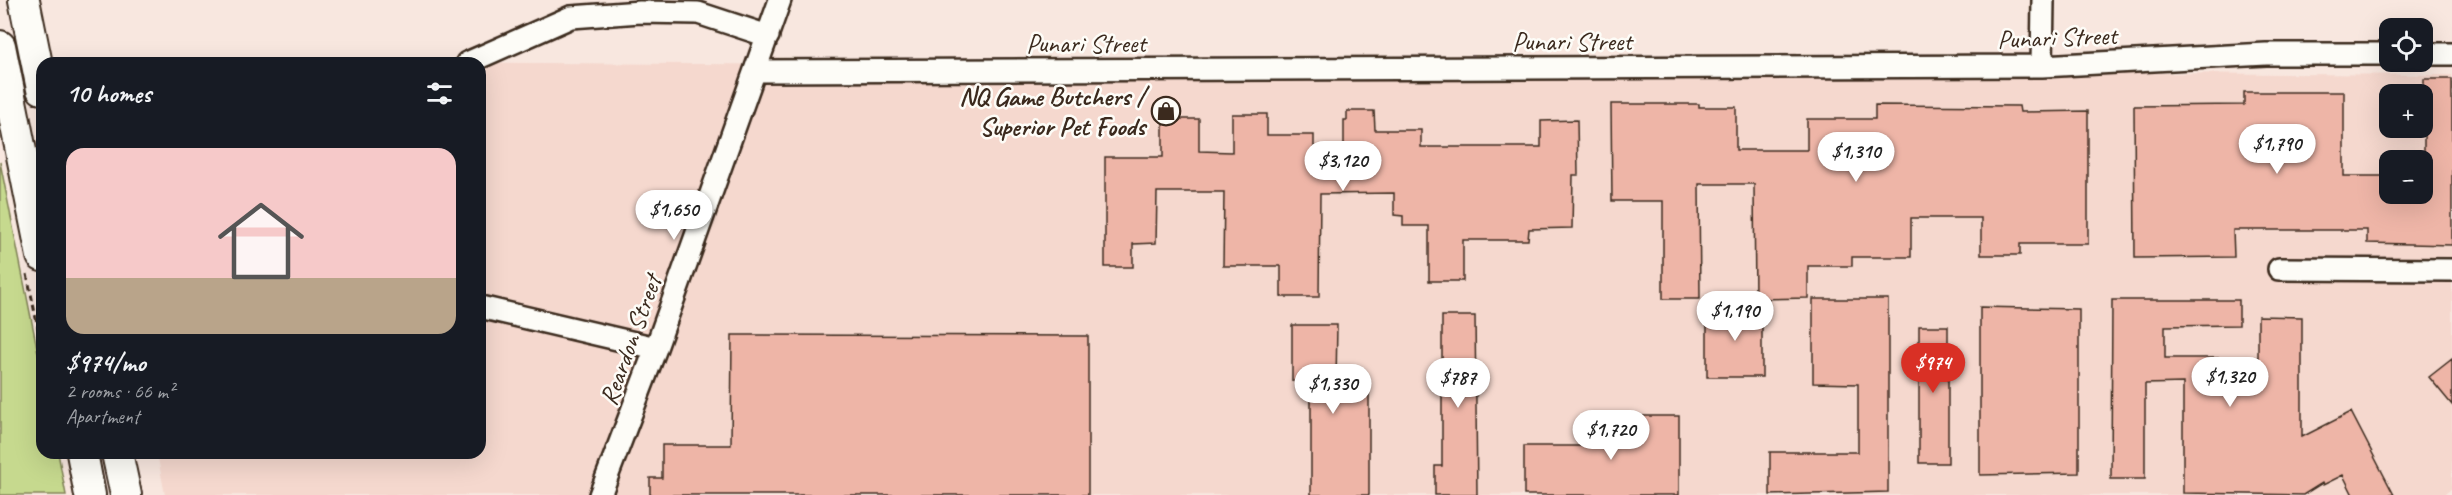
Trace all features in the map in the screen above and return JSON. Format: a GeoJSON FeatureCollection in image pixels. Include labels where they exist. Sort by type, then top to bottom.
{"type":"FeatureCollection","features":[{"type":"Feature","properties":{"kind":"main road"},"geometry":{"type":"LineString","coordinates":[[24,0],[36,59]]}},
{"type":"Feature","properties":{"kind":"main road"},"geometry":{"type":"LineString","coordinates":[[0,46],[36,226]]}},
{"type":"Feature","properties":{"kind":"main road"},"geometry":{"type":"LineString","coordinates":[[83,459],[90,495]]}},
{"type":"Feature","properties":{"kind":"main road"},"geometry":{"type":"LineString","coordinates":[[118,459],[126,495]]}},
{"type":"Feature","properties":{"kind":"street","name":"Reardon Street"},"geometry":{"type":"LineString","coordinates":[[600,495],[656,348],[780,0]]}},
{"type":"Feature","properties":{"kind":"street"},"geometry":{"type":"LineString","coordinates":[[2042,66],[2043,0]]}},
{"type":"Feature","properties":{"kind":"street"},"geometry":{"type":"LineString","coordinates":[[481,57],[571,17],[640,12],[698,13],[768,36]]}},
{"type":"Feature","properties":{"kind":"street","name":"Punari Street"},"geometry":{"type":"LineString","coordinates":[[755,71],[2042,66],[2266,54],[2379,54]]}},
{"type":"Feature","properties":{"kind":"street"},"geometry":{"type":"LineString","coordinates":[[2433,54],[2452,54]]}},
{"type":"Feature","properties":{"kind":"street"},"geometry":{"type":"LineString","coordinates":[[2279,269],[2452,270]]}},
{"type":"Feature","properties":{"kind":"street"},"geometry":{"type":"LineString","coordinates":[[486,308],[656,348]]}},
{"type":"Feature","properties":{"kind":"shaded area"},"geometry":{"type":"Polygon","coordinates":[[[486,63],[2452,75],[2452,488],[2444,495],[165,495],[158,459],[486,459],[486,63]]]}},
{"type":"Feature","properties":{"kind":"green space"},"geometry":{"type":"Polygon","coordinates":[[[0,162],[36,343],[36,459],[59,459],[66,495],[0,495],[0,162]]]}},
{"type":"Feature","properties":{"kind":"building"},"geometry":{"type":"Polygon","coordinates":[[[2424,79],[2452,79],[2452,245],[2367,243],[2367,230],[2233,230],[2234,257],[2135,258],[2134,106],[2244,105],[2244,92],[2344,92],[2344,176],[2379,176],[2379,204],[2433,204],[2433,150],[2424,150],[2424,138],[2433,138],[2433,84],[2424,84],[2424,79]]]}},
{"type":"Feature","properties":{"kind":"building"},"geometry":{"type":"Polygon","coordinates":[[[1611,104],[1699,104],[1699,107],[1736,107],[1736,150],[1807,150],[1807,119],[1875,119],[1875,105],[2019,106],[2020,112],[2088,111],[2088,244],[2020,244],[2020,255],[1981,255],[1981,218],[1911,218],[1911,257],[1852,257],[1852,266],[1808,266],[1808,298],[1755,299],[1754,184],[1699,184],[1700,299],[1663,299],[1663,201],[1612,201],[1611,104]]]}},
{"type":"Feature","properties":{"kind":"building"},"geometry":{"type":"Polygon","coordinates":[[[1347,111],[1374,111],[1375,130],[1421,130],[1421,147],[1541,147],[1541,121],[1577,120],[1578,175],[1573,175],[1572,228],[1529,229],[1528,240],[1463,240],[1463,281],[1429,281],[1429,226],[1403,226],[1403,216],[1394,215],[1394,193],[1320,194],[1319,297],[1281,297],[1281,266],[1223,266],[1224,192],[1157,192],[1156,243],[1133,244],[1133,267],[1105,267],[1105,157],[1163,157],[1163,119],[1199,119],[1199,151],[1232,152],[1232,114],[1267,114],[1267,135],[1314,135],[1314,172],[1344,173],[1344,120],[1347,120],[1347,111]]]}},
{"type":"Feature","properties":{"kind":"building"},"geometry":{"type":"Polygon","coordinates":[[[1813,299],[1888,299],[1888,492],[1770,495],[1770,452],[1858,452],[1858,384],[1813,383],[1813,299]]]}},
{"type":"Feature","properties":{"kind":"building"},"geometry":{"type":"Polygon","coordinates":[[[2112,300],[2239,300],[2239,325],[2165,326],[2165,358],[2258,358],[2258,316],[2302,317],[2302,437],[2351,412],[2394,495],[2353,495],[2343,475],[2323,485],[2322,483],[2303,495],[2183,493],[2183,383],[2145,384],[2145,479],[2111,479],[2112,300]]]}},
{"type":"Feature","properties":{"kind":"building"},"geometry":{"type":"Polygon","coordinates":[[[1707,307],[1762,307],[1762,377],[1707,377],[1707,307]]]}},
{"type":"Feature","properties":{"kind":"building"},"geometry":{"type":"Polygon","coordinates":[[[1980,307],[2079,309],[2079,473],[1980,475],[1980,307]]]}},
{"type":"Feature","properties":{"kind":"building"},"geometry":{"type":"Polygon","coordinates":[[[1442,316],[1475,316],[1477,495],[1435,495],[1435,466],[1442,466],[1442,316]]]}},
{"type":"Feature","properties":{"kind":"building"},"geometry":{"type":"Polygon","coordinates":[[[1292,325],[1337,325],[1336,381],[1369,382],[1369,495],[1311,495],[1311,382],[1292,381],[1292,325]]]}},
{"type":"Feature","properties":{"kind":"building"},"geometry":{"type":"Polygon","coordinates":[[[1919,326],[1948,326],[1948,463],[1919,463],[1919,326]]]}},
{"type":"Feature","properties":{"kind":"building"},"geometry":{"type":"Polygon","coordinates":[[[732,335],[1088,336],[1088,495],[650,495],[650,478],[662,478],[662,445],[731,445],[732,335]]]}},
{"type":"Feature","properties":{"kind":"building"},"geometry":{"type":"Polygon","coordinates":[[[2452,359],[2452,405],[2429,377],[2452,359]]]}},
{"type":"Feature","properties":{"kind":"building"},"geometry":{"type":"Polygon","coordinates":[[[1603,416],[1679,416],[1679,495],[1524,495],[1524,446],[1603,446],[1603,416]]]}},
{"type":"Feature","properties":{"kind":"place","name":"NQ Game Butchers / Superior Pet Foods"},"geometry":{"type":"Point","coordinates":[1166,111]}}]}
